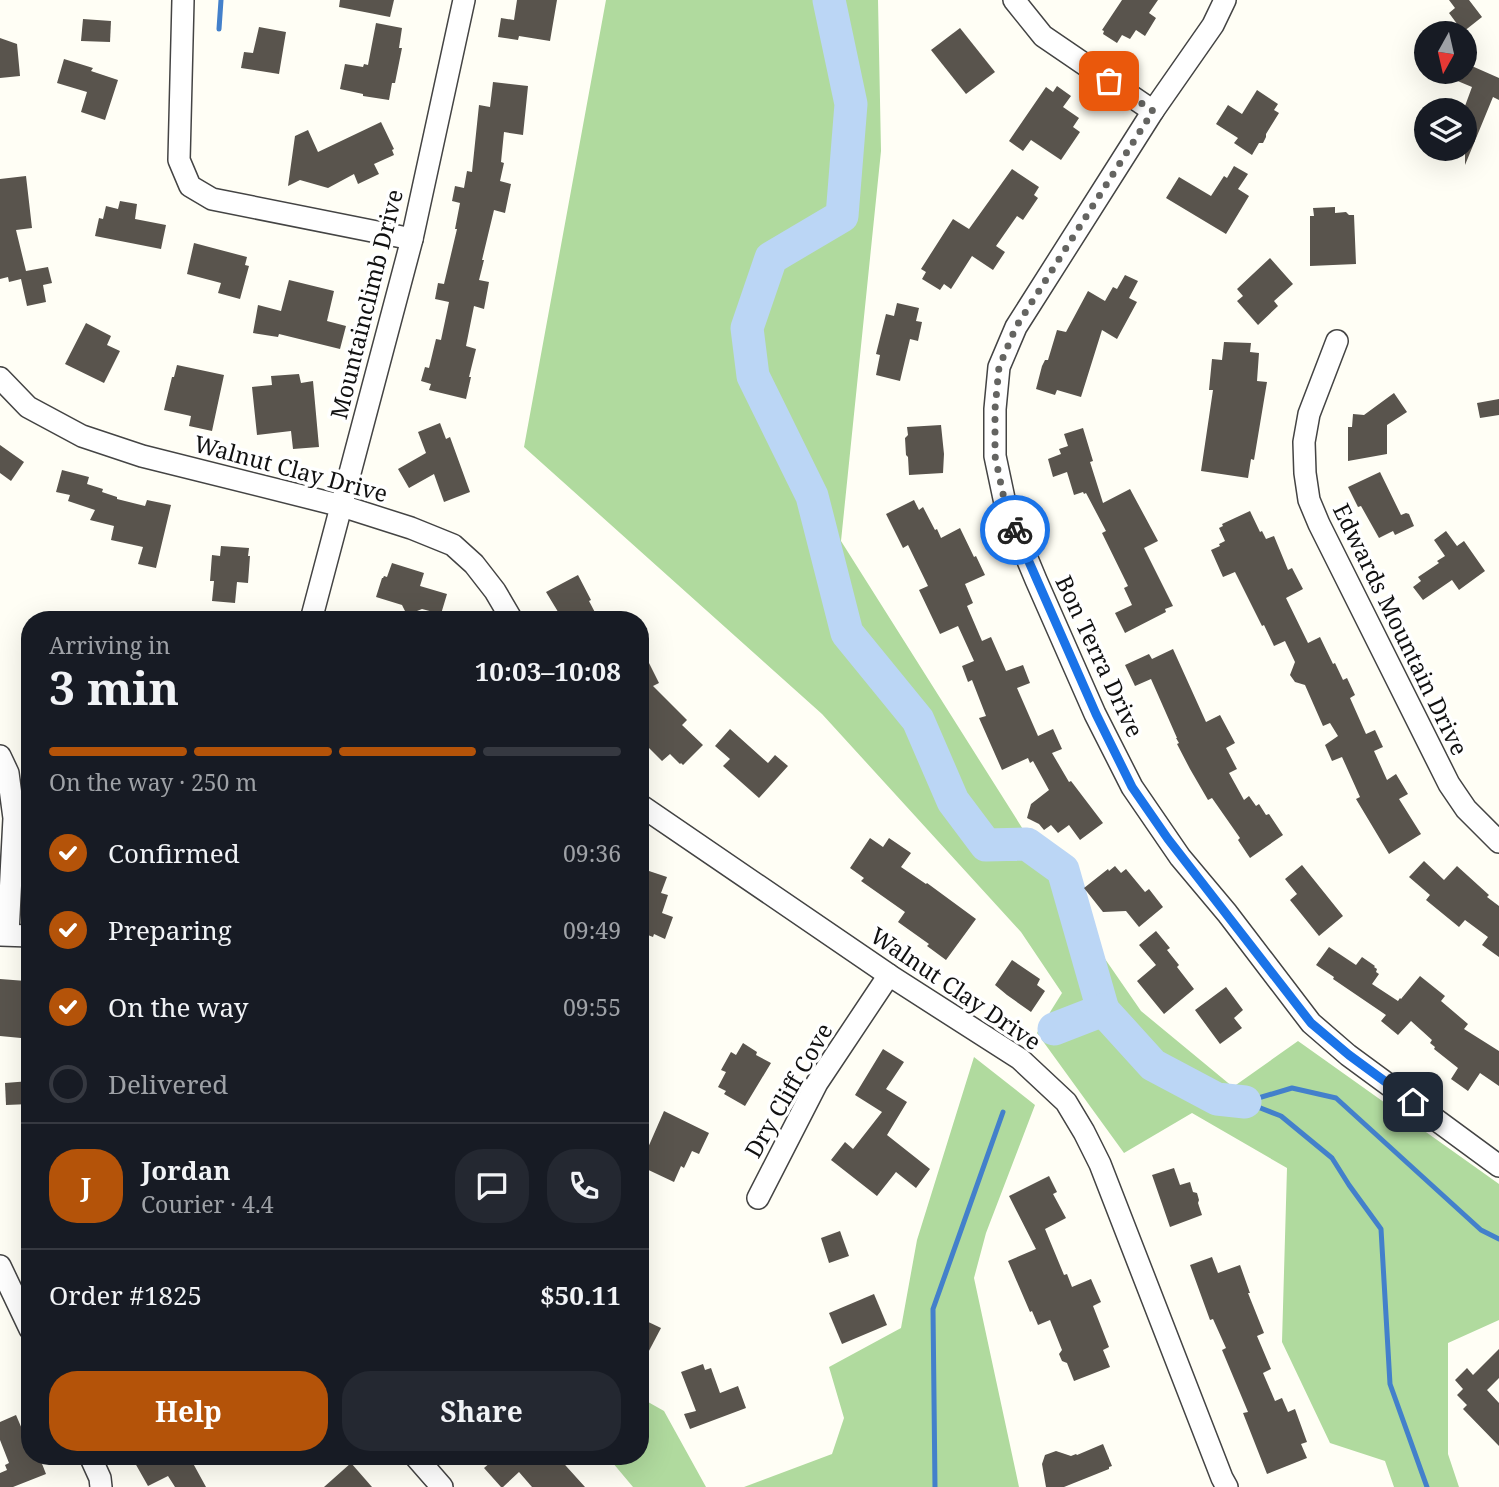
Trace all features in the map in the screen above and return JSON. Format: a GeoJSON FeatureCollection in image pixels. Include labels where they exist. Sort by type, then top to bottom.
{"type":"FeatureCollection","features":[{"type":"Feature","properties":{"kind":"street"},"geometry":{"type":"LineString","coordinates":[[183,0],[179,160],[190,186],[212,199],[412,239]]}},
{"type":"Feature","properties":{"kind":"street","name":"Mountainclimb Drive"},"geometry":{"type":"LineString","coordinates":[[313,611],[412,239],[464,0]]}},
{"type":"Feature","properties":{"kind":"street"},"geometry":{"type":"LineString","coordinates":[[1014,0],[1043,36],[1153,111]]}},
{"type":"Feature","properties":{"kind":"street","name":"Bon Terra Drive"},"geometry":{"type":"LineString","coordinates":[[1225,0],[1213,25],[1153,111],[1016,327],[999,367],[995,409],[995,456],[1006,508],[1096,714],[1132,787],[1180,857],[1227,913],[1311,1023],[1349,1055],[1499,1166]]}},
{"type":"Feature","properties":{"kind":"street","name":"Edwards Mountain Drive"},"geometry":{"type":"LineString","coordinates":[[1337,341],[1308,414],[1304,442],[1309,500],[1449,784],[1466,809],[1499,842]]}},
{"type":"Feature","properties":{"kind":"street","name":"Walnut Clay Drive"},"geometry":{"type":"LineString","coordinates":[[0,378],[28,407],[82,436],[142,456],[342,506],[411,528],[453,545],[474,564],[507,611]]}},
{"type":"Feature","properties":{"kind":"street"},"geometry":{"type":"LineString","coordinates":[[0,755],[8,773],[14,818],[4,935]]}},
{"type":"Feature","properties":{"kind":"street","name":"Walnut Clay Drive"},"geometry":{"type":"LineString","coordinates":[[649,810],[890,975],[1020,1059],[1066,1102],[1100,1164],[1227,1487]]}},
{"type":"Feature","properties":{"kind":"street","name":"Dry Cliff Cove"},"geometry":{"type":"LineString","coordinates":[[758,1198],[817,1083],[890,975]]}},
{"type":"Feature","properties":{"kind":"street"},"geometry":{"type":"LineString","coordinates":[[0,1266],[21,1310]]}},
{"type":"Feature","properties":{"kind":"street"},"geometry":{"type":"LineString","coordinates":[[94,1465],[101,1487]]}},
{"type":"Feature","properties":{"kind":"street"},"geometry":{"type":"LineString","coordinates":[[423,1465],[442,1487]]}},
{"type":"Feature","properties":{"kind":"green space"},"geometry":{"type":"Polygon","coordinates":[[[606,0],[878,0],[881,151],[841,541],[1103,956],[1141,1011],[1233,1087],[1298,1041],[1499,1184],[1499,1320],[1448,1343],[1448,1454],[1459,1487],[1394,1487],[1385,1461],[1330,1443],[1282,1342],[1287,1168],[1192,1113],[1124,1153],[1037,1033],[1062,993],[1021,932],[822,714],[524,447],[606,0]]]}},
{"type":"Feature","properties":{"kind":"green space"},"geometry":{"type":"Polygon","coordinates":[[[974,1057],[1035,1105],[986,1233],[974,1278],[1019,1487],[744,1487],[832,1454],[844,1418],[829,1367],[901,1328],[917,1240],[974,1057]]]}},
{"type":"Feature","properties":{"kind":"green space"},"geometry":{"type":"Polygon","coordinates":[[[649,1403],[664,1411],[706,1487],[633,1487],[615,1465],[649,1465],[649,1403]]]}},
{"type":"Feature","properties":{"kind":"building"},"geometry":{"type":"Polygon","coordinates":[[[340,0],[394,0],[390,17],[339,7],[340,0]]]}},
{"type":"Feature","properties":{"kind":"building"},"geometry":{"type":"Polygon","coordinates":[[[517,0],[557,0],[550,41],[519,36],[518,40],[498,37],[501,18],[514,20],[517,0]]]}},
{"type":"Feature","properties":{"kind":"building"},"geometry":{"type":"Polygon","coordinates":[[[1122,0],[1158,0],[1149,13],[1156,18],[1145,36],[1136,30],[1130,39],[1122,35],[1117,43],[1103,34],[1102,30],[1122,0]]]}},
{"type":"Feature","properties":{"kind":"building"},"geometry":{"type":"Polygon","coordinates":[[[1449,0],[1469,0],[1482,17],[1477,21],[1455,21],[1449,13],[1455,8],[1449,0]]]}},
{"type":"Feature","properties":{"kind":"building"},"geometry":{"type":"Polygon","coordinates":[[[83,19],[111,21],[110,42],[81,41],[83,19]]]}},
{"type":"Feature","properties":{"kind":"building"},"geometry":{"type":"Polygon","coordinates":[[[376,23],[402,28],[399,48],[402,48],[389,100],[340,89],[345,64],[363,67],[364,64],[368,65],[376,23]]]}},
{"type":"Feature","properties":{"kind":"building"},"geometry":{"type":"Polygon","coordinates":[[[259,27],[286,32],[279,74],[241,68],[244,52],[253,53],[259,27]]]}},
{"type":"Feature","properties":{"kind":"building"},"geometry":{"type":"Polygon","coordinates":[[[960,28],[995,72],[966,94],[931,50],[960,28]]]}},
{"type":"Feature","properties":{"kind":"building"},"geometry":{"type":"Polygon","coordinates":[[[0,38],[17,44],[20,76],[0,78],[0,38]]]}},
{"type":"Feature","properties":{"kind":"building"},"geometry":{"type":"Polygon","coordinates":[[[64,59],[93,68],[91,71],[118,80],[105,120],[81,112],[87,92],[57,83],[64,59]]]}},
{"type":"Feature","properties":{"kind":"building"},"geometry":{"type":"Polygon","coordinates":[[[1477,68],[1499,78],[1499,100],[1493,97],[1477,136],[1477,98],[1468,98],[1472,87],[1465,84],[1477,84],[1477,68]]]}},
{"type":"Feature","properties":{"kind":"building"},"geometry":{"type":"Polygon","coordinates":[[[493,82],[528,86],[523,135],[504,132],[501,162],[504,163],[500,181],[511,184],[505,213],[494,210],[482,260],[479,280],[489,282],[484,309],[474,306],[466,346],[476,349],[466,399],[429,390],[431,384],[421,381],[425,367],[429,368],[436,339],[441,340],[449,302],[435,299],[438,283],[444,284],[457,229],[460,203],[452,201],[455,186],[464,188],[467,171],[472,172],[479,105],[490,107],[493,82]]]}},
{"type":"Feature","properties":{"kind":"building"},"geometry":{"type":"Polygon","coordinates":[[[1057,86],[1071,96],[1063,107],[1079,118],[1073,127],[1080,132],[1061,160],[1031,140],[1023,151],[1009,141],[1046,87],[1053,92],[1057,86]]]}},
{"type":"Feature","properties":{"kind":"building"},"geometry":{"type":"Polygon","coordinates":[[[1257,90],[1278,104],[1274,110],[1279,113],[1263,143],[1259,143],[1252,155],[1234,143],[1238,138],[1216,124],[1228,105],[1242,114],[1257,90]]]}},
{"type":"Feature","properties":{"kind":"building"},"geometry":{"type":"Polygon","coordinates":[[[381,122],[394,149],[394,155],[374,164],[379,174],[358,184],[354,174],[328,188],[300,180],[288,186],[295,136],[308,130],[318,152],[381,122]]]}},
{"type":"Feature","properties":{"kind":"building"},"geometry":{"type":"Polygon","coordinates":[[[1234,166],[1248,174],[1238,189],[1249,196],[1226,234],[1166,198],[1179,177],[1211,196],[1234,166]]]}},
{"type":"Feature","properties":{"kind":"building"},"geometry":{"type":"Polygon","coordinates":[[[1012,169],[1039,187],[1034,195],[1038,198],[1023,220],[1017,216],[996,246],[1005,252],[993,270],[972,256],[951,289],[944,284],[940,290],[922,279],[926,272],[921,269],[953,219],[969,229],[1012,169]]]}},
{"type":"Feature","properties":{"kind":"building"},"geometry":{"type":"Polygon","coordinates":[[[26,176],[32,228],[16,230],[26,271],[48,267],[52,283],[43,285],[46,302],[27,306],[21,279],[9,282],[8,277],[0,279],[0,179],[26,176]]]}},
{"type":"Feature","properties":{"kind":"building"},"geometry":{"type":"Polygon","coordinates":[[[120,201],[137,204],[135,219],[166,225],[161,249],[95,236],[99,218],[103,219],[106,206],[118,209],[120,201]]]}},
{"type":"Feature","properties":{"kind":"building"},"geometry":{"type":"Polygon","coordinates":[[[1335,207],[1335,213],[1346,212],[1354,215],[1356,264],[1310,266],[1310,216],[1314,216],[1313,208],[1335,207]]]}},
{"type":"Feature","properties":{"kind":"building"},"geometry":{"type":"Polygon","coordinates":[[[194,243],[247,257],[245,265],[249,266],[240,299],[218,293],[221,283],[187,274],[194,243]]]}},
{"type":"Feature","properties":{"kind":"building"},"geometry":{"type":"Polygon","coordinates":[[[1270,258],[1293,284],[1274,301],[1278,306],[1258,325],[1237,301],[1243,296],[1237,289],[1270,258]]]}},
{"type":"Feature","properties":{"kind":"building"},"geometry":{"type":"Polygon","coordinates":[[[1125,275],[1138,281],[1129,298],[1137,302],[1117,339],[1102,330],[1081,397],[1057,390],[1055,395],[1036,389],[1057,330],[1066,332],[1088,291],[1105,301],[1113,287],[1117,289],[1125,275]]]}},
{"type":"Feature","properties":{"kind":"building"},"geometry":{"type":"Polygon","coordinates":[[[289,280],[334,291],[327,321],[346,326],[340,349],[279,334],[278,337],[253,333],[258,305],[281,311],[289,280]]]}},
{"type":"Feature","properties":{"kind":"building"},"geometry":{"type":"Polygon","coordinates":[[[897,303],[919,308],[916,321],[922,322],[918,341],[910,339],[900,381],[876,375],[880,355],[876,354],[886,314],[894,316],[897,303]]]}},
{"type":"Feature","properties":{"kind":"building"},"geometry":{"type":"Polygon","coordinates":[[[86,323],[111,336],[107,345],[120,351],[104,383],[65,364],[86,323]]]}},
{"type":"Feature","properties":{"kind":"building"},"geometry":{"type":"Polygon","coordinates":[[[1224,342],[1251,343],[1250,352],[1259,353],[1257,381],[1267,382],[1254,460],[1251,459],[1248,478],[1201,471],[1213,390],[1209,390],[1212,359],[1222,360],[1224,342]]]}},
{"type":"Feature","properties":{"kind":"building"},"geometry":{"type":"Polygon","coordinates":[[[177,365],[224,375],[212,431],[189,426],[191,416],[164,410],[177,365]]]}},
{"type":"Feature","properties":{"kind":"building"},"geometry":{"type":"Polygon","coordinates":[[[299,374],[301,383],[313,381],[319,447],[293,449],[291,431],[257,435],[252,387],[272,385],[271,376],[299,374]]]}},
{"type":"Feature","properties":{"kind":"building"},"geometry":{"type":"Polygon","coordinates":[[[1394,393],[1407,412],[1387,425],[1387,454],[1348,461],[1348,427],[1352,427],[1353,414],[1364,415],[1394,393]]]}},
{"type":"Feature","properties":{"kind":"building"},"geometry":{"type":"Polygon","coordinates":[[[1499,399],[1499,415],[1480,418],[1477,403],[1499,399]]]}},
{"type":"Feature","properties":{"kind":"building"},"geometry":{"type":"Polygon","coordinates":[[[440,423],[446,439],[450,437],[470,492],[444,502],[434,474],[409,488],[398,469],[426,453],[418,432],[440,423]]]}},
{"type":"Feature","properties":{"kind":"building"},"geometry":{"type":"Polygon","coordinates":[[[941,425],[943,473],[909,475],[905,438],[908,435],[907,427],[941,425]]]}},
{"type":"Feature","properties":{"kind":"building"},"geometry":{"type":"Polygon","coordinates":[[[1083,428],[1103,503],[1130,489],[1158,541],[1144,548],[1173,606],[1125,633],[1115,613],[1132,605],[1124,588],[1128,586],[1102,533],[1106,531],[1086,493],[1074,495],[1067,472],[1053,477],[1048,459],[1061,454],[1059,449],[1068,446],[1064,434],[1083,428]]]}},
{"type":"Feature","properties":{"kind":"building"},"geometry":{"type":"Polygon","coordinates":[[[0,445],[24,462],[11,481],[0,473],[0,445]]]}},
{"type":"Feature","properties":{"kind":"building"},"geometry":{"type":"Polygon","coordinates":[[[62,470],[89,477],[87,484],[103,489],[102,492],[117,499],[145,506],[147,500],[171,505],[156,568],[138,564],[143,547],[111,540],[114,526],[90,520],[95,510],[68,501],[70,495],[56,492],[62,470]]]}},
{"type":"Feature","properties":{"kind":"building"},"geometry":{"type":"Polygon","coordinates":[[[1380,472],[1401,515],[1409,514],[1414,526],[1395,535],[1393,531],[1379,538],[1348,487],[1380,472]]]}},
{"type":"Feature","properties":{"kind":"building"},"geometry":{"type":"Polygon","coordinates":[[[914,500],[919,510],[923,507],[941,538],[960,528],[974,557],[976,556],[985,575],[965,584],[973,603],[967,606],[982,641],[991,637],[1006,671],[1023,665],[1030,683],[1017,688],[1038,736],[1053,729],[1062,749],[1052,753],[1069,782],[1071,781],[1103,823],[1080,840],[1069,825],[1058,833],[1051,825],[1044,830],[1027,818],[1031,804],[1049,790],[1033,761],[1030,763],[1028,758],[1002,770],[979,718],[986,716],[972,680],[968,682],[962,666],[974,661],[958,626],[940,634],[919,590],[928,586],[908,545],[903,548],[886,514],[914,500]]]}},
{"type":"Feature","properties":{"kind":"building"},"geometry":{"type":"Polygon","coordinates":[[[1250,511],[1266,539],[1274,536],[1288,570],[1292,568],[1303,589],[1286,598],[1308,643],[1320,637],[1343,680],[1347,678],[1355,695],[1350,698],[1366,734],[1375,730],[1383,747],[1374,751],[1387,780],[1396,774],[1408,794],[1399,799],[1421,834],[1389,854],[1356,799],[1360,797],[1342,757],[1332,761],[1325,745],[1338,736],[1330,723],[1323,726],[1305,685],[1295,682],[1290,675],[1295,662],[1285,641],[1274,646],[1235,572],[1223,577],[1211,550],[1225,541],[1219,528],[1222,524],[1250,511]]]}},
{"type":"Feature","properties":{"kind":"building"},"geometry":{"type":"Polygon","coordinates":[[[1446,531],[1457,546],[1464,541],[1485,571],[1459,590],[1452,580],[1423,600],[1413,587],[1421,581],[1418,577],[1445,556],[1434,540],[1446,531]]]}},
{"type":"Feature","properties":{"kind":"building"},"geometry":{"type":"Polygon","coordinates":[[[221,546],[249,548],[248,583],[237,582],[235,603],[212,601],[212,555],[220,556],[221,546]]]}},
{"type":"Feature","properties":{"kind":"building"},"geometry":{"type":"Polygon","coordinates":[[[392,563],[424,573],[420,586],[447,594],[442,611],[405,611],[402,605],[376,597],[382,578],[387,577],[392,563]]]}},
{"type":"Feature","properties":{"kind":"building"},"geometry":{"type":"Polygon","coordinates":[[[578,575],[594,611],[558,611],[546,592],[578,575]]]}},
{"type":"Feature","properties":{"kind":"building"},"geometry":{"type":"Polygon","coordinates":[[[1173,649],[1206,722],[1220,715],[1235,743],[1226,748],[1237,769],[1229,773],[1244,800],[1249,796],[1256,806],[1259,804],[1283,835],[1250,858],[1238,840],[1240,838],[1212,798],[1208,800],[1190,769],[1151,679],[1135,686],[1125,665],[1149,654],[1152,659],[1173,649]]]}},
{"type":"Feature","properties":{"kind":"building"},"geometry":{"type":"Polygon","coordinates":[[[649,663],[659,683],[653,686],[687,720],[682,725],[703,745],[683,765],[670,754],[662,761],[649,748],[649,663]]]}},
{"type":"Feature","properties":{"kind":"building"},"geometry":{"type":"Polygon","coordinates":[[[730,729],[768,763],[775,755],[788,766],[759,798],[723,766],[730,759],[715,746],[730,729]]]}},
{"type":"Feature","properties":{"kind":"building"},"geometry":{"type":"Polygon","coordinates":[[[870,838],[883,847],[889,838],[911,853],[901,867],[976,919],[946,960],[898,922],[905,912],[861,881],[864,878],[850,868],[870,838]]]}},
{"type":"Feature","properties":{"kind":"building"},"geometry":{"type":"Polygon","coordinates":[[[1424,861],[1444,880],[1457,866],[1499,906],[1499,957],[1482,945],[1488,937],[1465,920],[1459,927],[1426,900],[1430,895],[1409,877],[1424,861]]]}},
{"type":"Feature","properties":{"kind":"building"},"geometry":{"type":"Polygon","coordinates":[[[1302,865],[1343,916],[1319,936],[1290,900],[1297,894],[1285,879],[1302,865]]]}},
{"type":"Feature","properties":{"kind":"building"},"geometry":{"type":"Polygon","coordinates":[[[1115,866],[1121,873],[1126,869],[1145,892],[1149,889],[1163,907],[1139,927],[1126,911],[1103,912],[1084,888],[1115,866]]]}},
{"type":"Feature","properties":{"kind":"building"},"geometry":{"type":"Polygon","coordinates":[[[649,871],[667,877],[661,893],[668,895],[662,913],[673,917],[665,939],[654,934],[653,937],[649,935],[649,871]]]}},
{"type":"Feature","properties":{"kind":"building"},"geometry":{"type":"Polygon","coordinates":[[[1156,931],[1170,948],[1167,950],[1194,989],[1164,1014],[1137,981],[1156,965],[1139,945],[1156,931]]]}},
{"type":"Feature","properties":{"kind":"building"},"geometry":{"type":"Polygon","coordinates":[[[1329,947],[1356,965],[1362,957],[1375,966],[1379,974],[1372,984],[1398,1001],[1420,976],[1445,996],[1441,1001],[1468,1024],[1464,1029],[1499,1051],[1499,1086],[1480,1073],[1468,1091],[1451,1079],[1458,1068],[1434,1049],[1430,1043],[1432,1040],[1411,1021],[1398,1035],[1381,1021],[1386,1015],[1316,965],[1329,947]]]}},
{"type":"Feature","properties":{"kind":"building"},"geometry":{"type":"Polygon","coordinates":[[[1012,960],[1040,979],[1037,985],[1045,991],[1031,1012],[995,985],[1012,960]]]}},
{"type":"Feature","properties":{"kind":"building"},"geometry":{"type":"Polygon","coordinates":[[[0,979],[21,981],[21,1038],[0,1036],[0,979]]]}},
{"type":"Feature","properties":{"kind":"building"},"geometry":{"type":"Polygon","coordinates":[[[1226,987],[1243,1010],[1234,1018],[1242,1028],[1220,1044],[1195,1010],[1226,987]]]}},
{"type":"Feature","properties":{"kind":"building"},"geometry":{"type":"Polygon","coordinates":[[[743,1043],[757,1052],[756,1055],[771,1063],[745,1106],[724,1094],[726,1091],[718,1087],[726,1072],[721,1070],[731,1052],[736,1055],[743,1043]]]}},
{"type":"Feature","properties":{"kind":"building"},"geometry":{"type":"Polygon","coordinates":[[[883,1049],[904,1062],[886,1089],[907,1102],[887,1135],[930,1169],[916,1188],[896,1172],[877,1196],[831,1160],[845,1142],[853,1149],[882,1112],[855,1095],[883,1049]]]}},
{"type":"Feature","properties":{"kind":"building"},"geometry":{"type":"Polygon","coordinates":[[[21,1082],[21,1104],[6,1105],[5,1083],[21,1082]]]}},
{"type":"Feature","properties":{"kind":"building"},"geometry":{"type":"Polygon","coordinates":[[[664,1111],[709,1133],[699,1154],[692,1151],[674,1182],[649,1170],[649,1145],[664,1111]]]}},
{"type":"Feature","properties":{"kind":"building"},"geometry":{"type":"Polygon","coordinates":[[[1174,1168],[1180,1185],[1190,1182],[1193,1192],[1197,1193],[1202,1215],[1170,1227],[1152,1175],[1174,1168]]]}},
{"type":"Feature","properties":{"kind":"building"},"geometry":{"type":"Polygon","coordinates":[[[1049,1176],[1057,1192],[1053,1194],[1066,1218],[1045,1229],[1064,1275],[1067,1274],[1072,1287],[1091,1279],[1101,1302],[1093,1306],[1109,1347],[1103,1350],[1110,1367],[1074,1381],[1067,1363],[1062,1361],[1059,1354],[1062,1350],[1050,1320],[1038,1325],[1008,1261],[1036,1249],[1009,1196],[1049,1176]]]}},
{"type":"Feature","properties":{"kind":"building"},"geometry":{"type":"Polygon","coordinates":[[[840,1231],[849,1256],[829,1263],[821,1238],[840,1231]]]}},
{"type":"Feature","properties":{"kind":"building"},"geometry":{"type":"Polygon","coordinates":[[[1212,1257],[1218,1273],[1240,1265],[1264,1333],[1257,1336],[1271,1369],[1263,1373],[1275,1401],[1282,1398],[1288,1412],[1295,1409],[1307,1442],[1301,1444],[1307,1458],[1267,1474],[1243,1413],[1248,1412],[1222,1350],[1226,1348],[1213,1319],[1210,1320],[1190,1265],[1212,1257]]]}},
{"type":"Feature","properties":{"kind":"building"},"geometry":{"type":"Polygon","coordinates":[[[874,1294],[887,1325],[842,1344],[829,1313],[874,1294]]]}},
{"type":"Feature","properties":{"kind":"building"},"geometry":{"type":"Polygon","coordinates":[[[649,1322],[661,1328],[649,1351],[649,1322]]]}},
{"type":"Feature","properties":{"kind":"building"},"geometry":{"type":"Polygon","coordinates":[[[1499,1349],[1499,1378],[1487,1390],[1499,1403],[1499,1446],[1463,1409],[1467,1405],[1457,1395],[1463,1389],[1455,1380],[1467,1368],[1473,1375],[1499,1349]]]}},
{"type":"Feature","properties":{"kind":"building"},"geometry":{"type":"Polygon","coordinates":[[[703,1364],[705,1370],[711,1368],[720,1393],[738,1386],[746,1408],[690,1429],[684,1414],[696,1411],[681,1372],[703,1364]]]}},
{"type":"Feature","properties":{"kind":"building"},"geometry":{"type":"Polygon","coordinates":[[[16,1415],[21,1427],[21,1465],[42,1465],[46,1474],[13,1487],[0,1487],[0,1473],[7,1470],[5,1465],[9,1463],[0,1440],[0,1422],[16,1415]]]}},
{"type":"Feature","properties":{"kind":"building"},"geometry":{"type":"Polygon","coordinates":[[[1103,1444],[1112,1466],[1109,1469],[1064,1487],[1046,1487],[1042,1464],[1045,1455],[1056,1451],[1071,1456],[1077,1455],[1103,1444]]]}},
{"type":"Feature","properties":{"kind":"building"},"geometry":{"type":"Polygon","coordinates":[[[136,1465],[194,1465],[206,1487],[175,1487],[168,1476],[148,1486],[136,1465]]]}},
{"type":"Feature","properties":{"kind":"building"},"geometry":{"type":"Polygon","coordinates":[[[349,1465],[353,1465],[372,1487],[324,1487],[349,1465]]]}},
{"type":"Feature","properties":{"kind":"building"},"geometry":{"type":"Polygon","coordinates":[[[488,1465],[565,1465],[585,1487],[532,1487],[519,1472],[501,1487],[484,1468],[488,1465]]]}},
{"type":"Feature","properties":{"kind":"waterway"},"geometry":{"type":"LineString","coordinates":[[219,29],[221,0]]}},
{"type":"Feature","properties":{"kind":"waterway"},"geometry":{"type":"LineString","coordinates":[[829,0],[851,104],[842,216],[771,258],[747,328],[753,376],[812,496],[847,633],[918,720],[953,801],[986,845],[1027,844],[1063,870],[1103,1010],[1054,1029]]}},
{"type":"Feature","properties":{"kind":"waterway"},"geometry":{"type":"LineString","coordinates":[[1103,1010],[1153,1065],[1217,1099],[1245,1102]]}},
{"type":"Feature","properties":{"kind":"waterway"},"geometry":{"type":"LineString","coordinates":[[1245,1102],[1292,1088],[1336,1098],[1481,1230],[1499,1239]]}},
{"type":"Feature","properties":{"kind":"waterway"},"geometry":{"type":"LineString","coordinates":[[1245,1102],[1281,1116],[1332,1158],[1381,1229],[1390,1384],[1427,1487]]}},
{"type":"Feature","properties":{"kind":"waterway"},"geometry":{"type":"LineString","coordinates":[[935,1487],[933,1309],[1003,1112]]}},
{"type":"Feature","properties":{"kind":"way so far"},"geometry":{"type":"LineString","coordinates":[[1015,530],[1006,508],[995,456],[995,409],[999,367],[1016,327],[1153,111],[1109,81]]}},
{"type":"Feature","properties":{"kind":"route"},"geometry":{"type":"LineString","coordinates":[[1015,530],[1096,714],[1132,787],[1180,857],[1227,913],[1311,1023],[1413,1102]]}}]}
